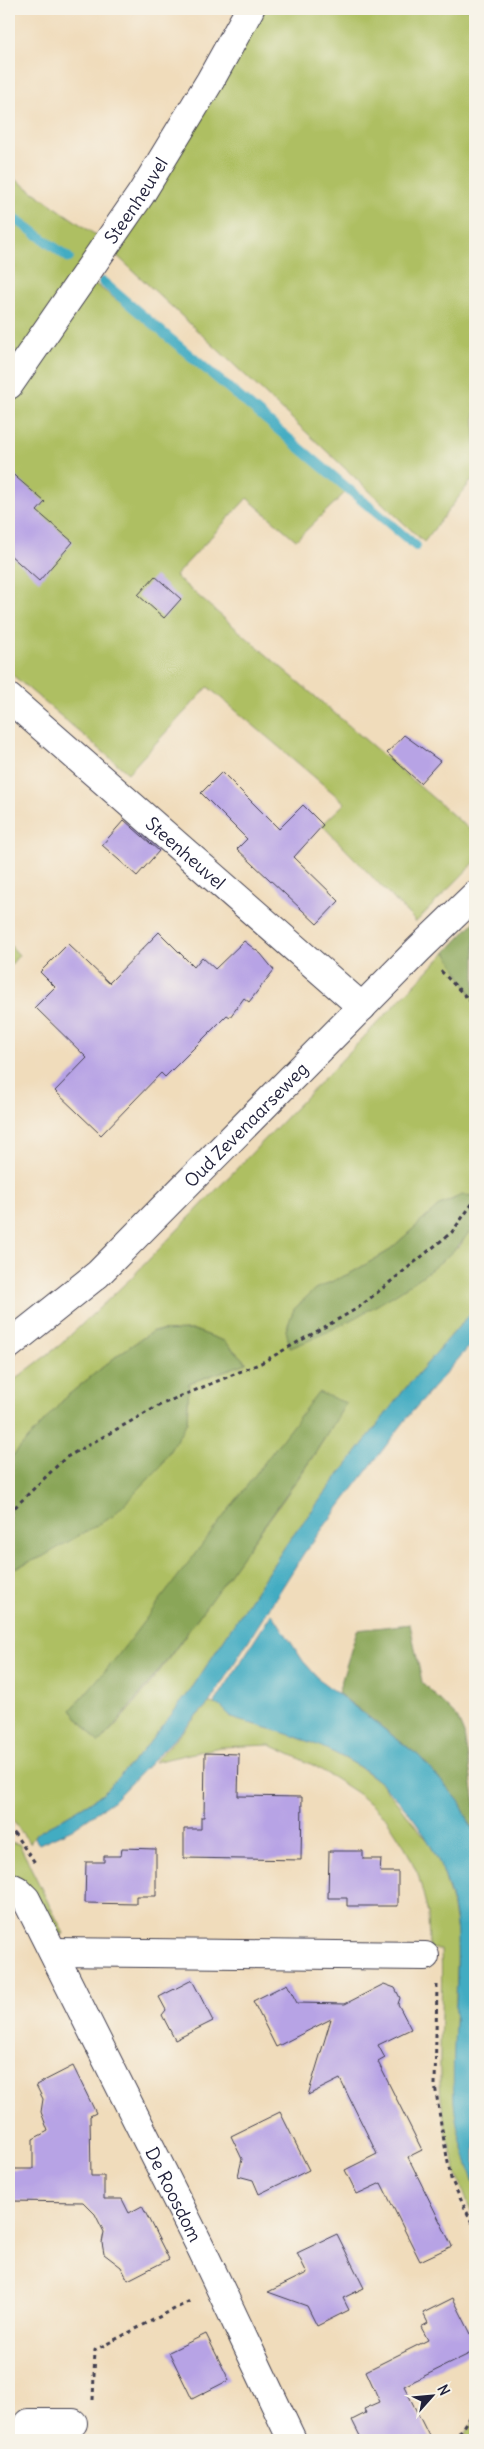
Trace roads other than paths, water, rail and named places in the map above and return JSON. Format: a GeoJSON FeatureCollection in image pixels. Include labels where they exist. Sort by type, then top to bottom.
{"type":"FeatureCollection","features":[{"type":"Feature","properties":{"kind":"street","name":"Steenheuvel"},"geometry":{"type":"LineString","coordinates":[[9,385],[141,194],[205,89],[250,9]]}},
{"type":"Feature","properties":{"kind":"street","name":"Steenheuvel"},"geometry":{"type":"LineString","coordinates":[[9,698],[362,1007]]}},
{"type":"Feature","properties":{"kind":"street","name":"Oud Zevenaarseweg"},"geometry":{"type":"LineString","coordinates":[[9,1345],[98,1274],[419,949],[475,895]]}},
{"type":"Feature","properties":{"kind":"street","name":"De Roosdom"},"geometry":{"type":"LineString","coordinates":[[9,1886],[17,1890],[26,1899],[220,2286],[292,2440]]}},
{"type":"Feature","properties":{"kind":"street"},"geometry":{"type":"LineString","coordinates":[[53,1952],[425,1956]]}},
{"type":"Feature","properties":{"kind":"street"},"geometry":{"type":"LineString","coordinates":[[9,2437],[27,2437],[29,2423],[73,2424]]}},
{"type":"Feature","properties":{"kind":"water"},"geometry":{"type":"Polygon","coordinates":[[[475,1308],[475,1340],[411,1413],[304,1553],[209,1703],[114,1800],[72,1829],[39,1844],[35,1839],[36,1834],[104,1792],[142,1752],[190,1691],[288,1542],[404,1390],[475,1308]]]}},
{"type":"Feature","properties":{"kind":"water"},"geometry":{"type":"Polygon","coordinates":[[[272,1613],[303,1661],[321,1681],[419,1756],[459,1801],[475,1834],[475,2186],[459,2134],[455,2113],[453,2062],[457,1940],[455,1914],[449,1888],[440,1863],[412,1817],[395,1797],[376,1779],[355,1764],[309,1742],[238,1720],[220,1706],[214,1704],[272,1613]]]}},
{"type":"Feature","properties":{"kind":"waterway"},"geometry":{"type":"LineString","coordinates":[[9,214],[69,258]]}},
{"type":"Feature","properties":{"kind":"waterway"},"geometry":{"type":"LineString","coordinates":[[103,282],[416,546]]}}]}
